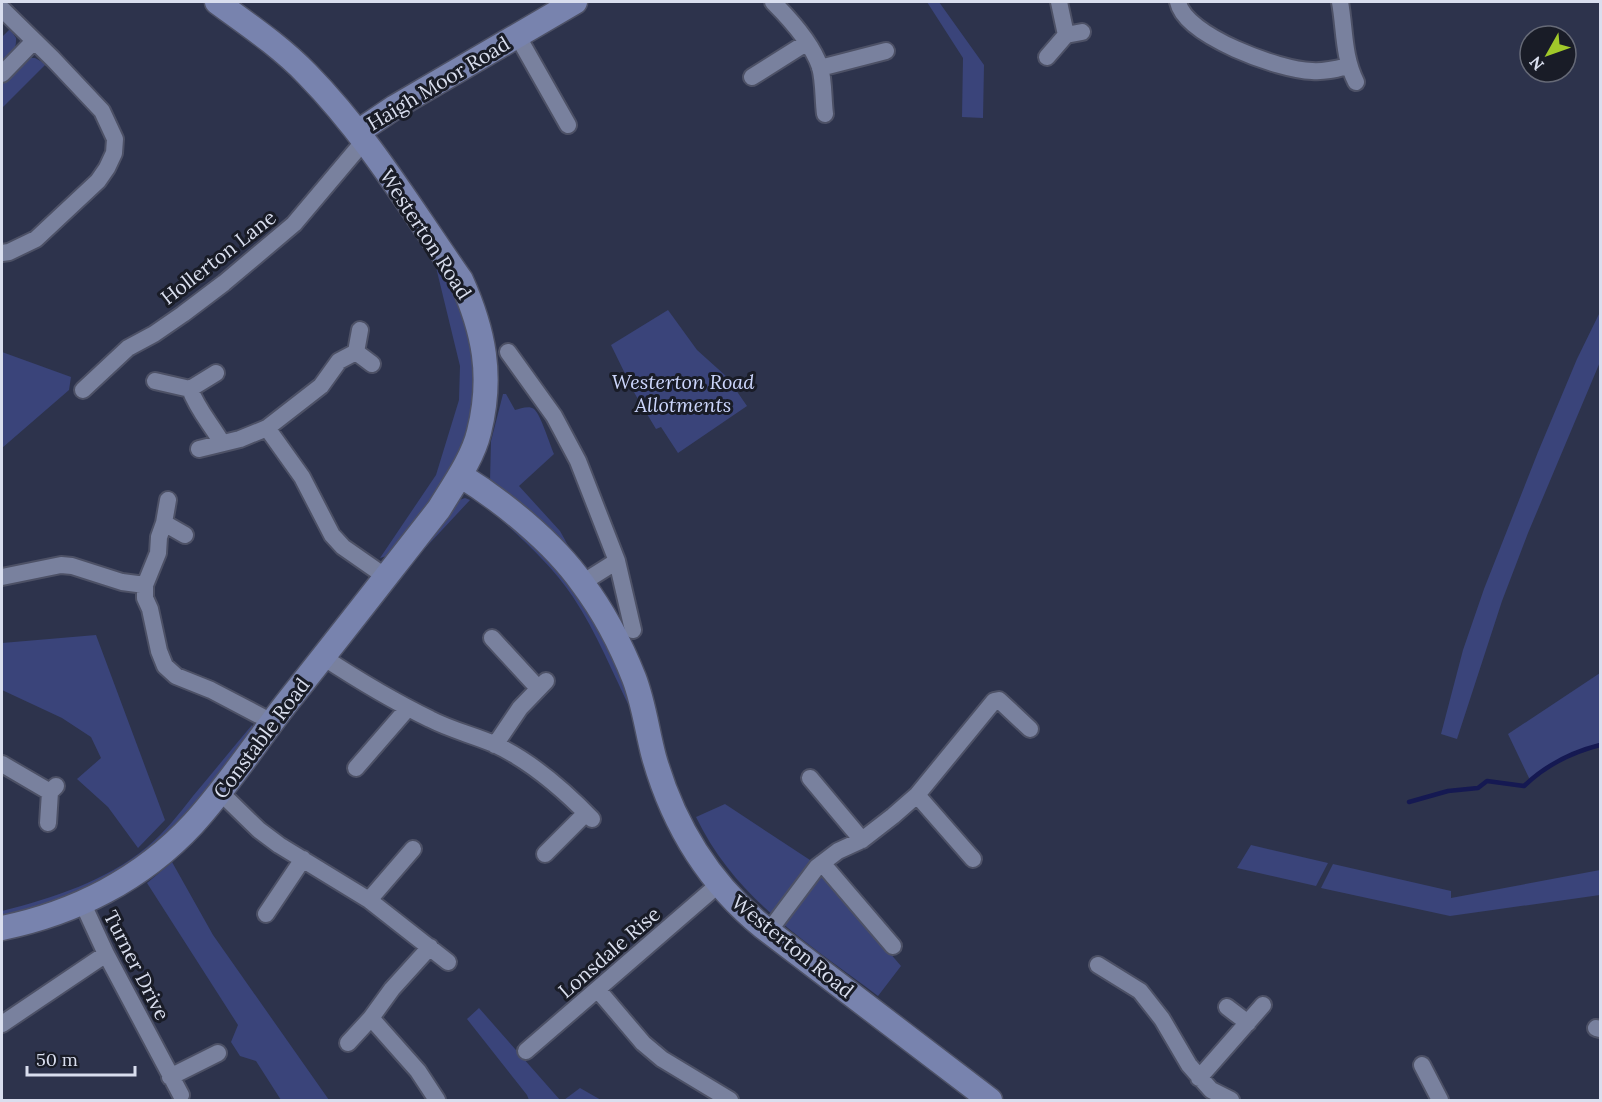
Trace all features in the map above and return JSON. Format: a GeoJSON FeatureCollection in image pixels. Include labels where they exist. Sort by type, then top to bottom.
{"type":"FeatureCollection","features":[{"type":"Feature","properties":{"kind":"street","name":"Westerton Road"},"geometry":{"type":"LineString","coordinates":[[217,2],[306,72],[361,136],[461,280],[482,337],[486,385],[479,433],[460,475],[490,494],[556,553],[582,583],[616,638],[635,680],[654,758],[684,833],[696,854],[739,907],[990,1101]]}},
{"type":"Feature","properties":{"kind":"street","name":"Haigh Moor Road"},"geometry":{"type":"LineString","coordinates":[[361,136],[517,35],[575,2]]}},
{"type":"Feature","properties":{"kind":"street"},"geometry":{"type":"LineString","coordinates":[[773,2],[787,16],[820,68],[825,114]]}},
{"type":"Feature","properties":{"kind":"street"},"geometry":{"type":"LineString","coordinates":[[1047,57],[1074,34],[1059,2]]}},
{"type":"Feature","properties":{"kind":"street"},"geometry":{"type":"LineString","coordinates":[[1178,2],[1184,15],[1193,24],[1235,48],[1264,61],[1310,71],[1348,66]]}},
{"type":"Feature","properties":{"kind":"street"},"geometry":{"type":"LineString","coordinates":[[1340,2],[1348,66],[1356,82]]}},
{"type":"Feature","properties":{"kind":"street"},"geometry":{"type":"LineString","coordinates":[[2,9],[102,111],[115,139],[114,153],[98,181],[36,239],[2,253]]}},
{"type":"Feature","properties":{"kind":"street","name":"Haigh Moor Road"},"geometry":{"type":"LineString","coordinates":[[517,35],[568,125]]}},
{"type":"Feature","properties":{"kind":"street"},"geometry":{"type":"LineString","coordinates":[[2,74],[34,41]]}},
{"type":"Feature","properties":{"kind":"street"},"geometry":{"type":"LineString","coordinates":[[752,77],[806,43]]}},
{"type":"Feature","properties":{"kind":"street"},"geometry":{"type":"LineString","coordinates":[[820,68],[886,51]]}},
{"type":"Feature","properties":{"kind":"street","name":"Hollerton Lane"},"geometry":{"type":"LineString","coordinates":[[83,390],[128,348],[154,334],[224,283],[294,224],[361,136]]}},
{"type":"Feature","properties":{"kind":"street"},"geometry":{"type":"LineString","coordinates":[[356,352],[360,330]]}},
{"type":"Feature","properties":{"kind":"street"},"geometry":{"type":"LineString","coordinates":[[356,352],[372,364]]}},
{"type":"Feature","properties":{"kind":"street"},"geometry":{"type":"LineString","coordinates":[[199,450],[267,429],[321,386],[339,361],[356,352]]}},
{"type":"Feature","properties":{"kind":"street"},"geometry":{"type":"LineString","coordinates":[[508,352],[554,416],[578,461],[617,561],[633,630]]}},
{"type":"Feature","properties":{"kind":"street"},"geometry":{"type":"LineString","coordinates":[[155,381],[190,389],[216,373]]}},
{"type":"Feature","properties":{"kind":"street"},"geometry":{"type":"LineString","coordinates":[[190,389],[198,409],[206,416],[222,443]]}},
{"type":"Feature","properties":{"kind":"street"},"geometry":{"type":"LineString","coordinates":[[267,429],[302,477],[332,535],[343,547],[386,577]]}},
{"type":"Feature","properties":{"kind":"street","name":"Constable Road"},"geometry":{"type":"LineString","coordinates":[[2,928],[47,917],[83,904],[118,884],[173,844],[220,792],[439,509],[460,475]]}},
{"type":"Feature","properties":{"kind":"street"},"geometry":{"type":"LineString","coordinates":[[168,500],[159,537],[158,553],[145,585],[145,598],[165,666],[176,676],[230,698],[272,722]]}},
{"type":"Feature","properties":{"kind":"street"},"geometry":{"type":"LineString","coordinates":[[164,523],[185,535]]}},
{"type":"Feature","properties":{"kind":"street"},"geometry":{"type":"LineString","coordinates":[[582,583],[617,561]]}},
{"type":"Feature","properties":{"kind":"street"},"geometry":{"type":"LineString","coordinates":[[2,577],[60,565],[72,566],[122,582],[145,585]]}},
{"type":"Feature","properties":{"kind":"street"},"geometry":{"type":"LineString","coordinates":[[492,638],[542,685],[508,724],[495,745]]}},
{"type":"Feature","properties":{"kind":"street"},"geometry":{"type":"LineString","coordinates":[[323,657],[408,708],[495,745],[531,766],[560,788],[589,816],[545,854]]}},
{"type":"Feature","properties":{"kind":"street"},"geometry":{"type":"LineString","coordinates":[[769,931],[805,881],[822,863],[838,851],[862,840],[917,795],[994,701],[999,700],[1030,729]]}},
{"type":"Feature","properties":{"kind":"street"},"geometry":{"type":"LineString","coordinates":[[356,768],[408,708]]}},
{"type":"Feature","properties":{"kind":"street"},"geometry":{"type":"LineString","coordinates":[[2,764],[53,789],[48,824]]}},
{"type":"Feature","properties":{"kind":"street"},"geometry":{"type":"LineString","coordinates":[[810,778],[862,840]]}},
{"type":"Feature","properties":{"kind":"street"},"geometry":{"type":"LineString","coordinates":[[220,792],[259,830],[279,845],[369,900],[448,962]]}},
{"type":"Feature","properties":{"kind":"street"},"geometry":{"type":"LineString","coordinates":[[917,795],[973,859]]}},
{"type":"Feature","properties":{"kind":"street"},"geometry":{"type":"LineString","coordinates":[[369,900],[413,849]]}},
{"type":"Feature","properties":{"kind":"street"},"geometry":{"type":"LineString","coordinates":[[266,914],[303,859]]}},
{"type":"Feature","properties":{"kind":"street"},"geometry":{"type":"LineString","coordinates":[[822,863],[893,946]]}},
{"type":"Feature","properties":{"kind":"street","name":"Lonsdale Rise"},"geometry":{"type":"LineString","coordinates":[[526,1051],[719,884]]}},
{"type":"Feature","properties":{"kind":"street","name":"Turner Drive"},"geometry":{"type":"LineString","coordinates":[[83,904],[106,954],[181,1095]]}},
{"type":"Feature","properties":{"kind":"street"},"geometry":{"type":"LineString","coordinates":[[348,1043],[371,1018],[392,988],[430,947]]}},
{"type":"Feature","properties":{"kind":"street"},"geometry":{"type":"LineString","coordinates":[[2,1024],[106,954]]}},
{"type":"Feature","properties":{"kind":"street"},"geometry":{"type":"LineString","coordinates":[[1098,965],[1140,992],[1151,1003],[1179,1051],[1199,1078],[1211,1090],[1231,1101]]}},
{"type":"Feature","properties":{"kind":"street"},"geometry":{"type":"LineString","coordinates":[[598,990],[643,1043],[662,1059],[730,1101]]}},
{"type":"Feature","properties":{"kind":"street"},"geometry":{"type":"LineString","coordinates":[[1199,1078],[1263,1005]]}},
{"type":"Feature","properties":{"kind":"street"},"geometry":{"type":"LineString","coordinates":[[1227,1007],[1248,1023]]}},
{"type":"Feature","properties":{"kind":"street"},"geometry":{"type":"LineString","coordinates":[[371,1018],[418,1071],[437,1101]]}},
{"type":"Feature","properties":{"kind":"street"},"geometry":{"type":"LineString","coordinates":[[170,1077],[218,1053]]}},
{"type":"Feature","properties":{"kind":"street"},"geometry":{"type":"LineString","coordinates":[[1422,1065],[1440,1101]]}},
{"type":"Feature","properties":{"kind":"green space"},"geometry":{"type":"Polygon","coordinates":[[[927,2],[939,2],[984,65],[983,118],[962,117],[963,58],[927,2]]]}},
{"type":"Feature","properties":{"kind":"green space"},"geometry":{"type":"Polygon","coordinates":[[[10,29],[16,38],[15,46],[2,64],[2,37],[10,29]]]}},
{"type":"Feature","properties":{"kind":"green space"},"geometry":{"type":"Polygon","coordinates":[[[26,58],[35,58],[46,64],[2,108],[2,82],[26,58]]]}},
{"type":"Feature","properties":{"kind":"green space"},"geometry":{"type":"Polygon","coordinates":[[[434,259],[457,296],[475,355],[473,417],[450,474],[390,555],[380,558],[436,475],[459,400],[460,366],[434,259]]]}},
{"type":"Feature","properties":{"kind":"green space","name":"Westerton Road Allotments"},"geometry":{"type":"Polygon","coordinates":[[[668,310],[697,350],[727,377],[747,406],[678,453],[661,427],[656,429],[635,394],[611,345],[668,310]]]}},
{"type":"Feature","properties":{"kind":"green space"},"geometry":{"type":"Polygon","coordinates":[[[1600,312],[1600,362],[1502,601],[1457,739],[1441,734],[1463,650],[1484,589],[1538,452],[1577,359],[1600,312]]]}},
{"type":"Feature","properties":{"kind":"green space"},"geometry":{"type":"Polygon","coordinates":[[[2,352],[71,377],[69,390],[2,448],[2,352]]]}},
{"type":"Feature","properties":{"kind":"green space"},"geometry":{"type":"Polygon","coordinates":[[[503,394],[506,394],[515,410],[527,407],[537,412],[554,454],[519,486],[560,531],[574,556],[518,502],[490,481],[491,441],[503,394]]]}},
{"type":"Feature","properties":{"kind":"green space"},"geometry":{"type":"Polygon","coordinates":[[[465,498],[470,500],[386,590],[454,502],[465,498]]]}},
{"type":"Feature","properties":{"kind":"green space"},"geometry":{"type":"Polygon","coordinates":[[[483,503],[516,528],[570,584],[609,647],[624,682],[632,712],[597,639],[564,584],[519,536],[483,503]]]}},
{"type":"Feature","properties":{"kind":"green space"},"geometry":{"type":"Polygon","coordinates":[[[96,635],[165,820],[138,848],[108,807],[77,779],[101,758],[91,737],[62,718],[2,690],[2,643],[96,635]]]}},
{"type":"Feature","properties":{"kind":"green space"},"geometry":{"type":"Polygon","coordinates":[[[1600,673],[1600,745],[1564,759],[1530,780],[1508,734],[1600,673]]]}},
{"type":"Feature","properties":{"kind":"green space"},"geometry":{"type":"Polygon","coordinates":[[[252,725],[252,734],[248,741],[168,837],[126,870],[79,896],[2,919],[2,911],[97,879],[147,847],[172,823],[252,725]]]}},
{"type":"Feature","properties":{"kind":"green space"},"geometry":{"type":"Polygon","coordinates":[[[725,804],[810,860],[901,966],[878,996],[775,917],[731,872],[712,846],[696,817],[725,804]]]}},
{"type":"Feature","properties":{"kind":"green space"},"geometry":{"type":"Polygon","coordinates":[[[1251,845],[1328,863],[1316,886],[1237,868],[1251,845]]]}},
{"type":"Feature","properties":{"kind":"green space"},"geometry":{"type":"Polygon","coordinates":[[[172,862],[213,935],[329,1100],[281,1100],[256,1061],[240,1056],[231,1042],[238,1025],[147,883],[172,862]]]}},
{"type":"Feature","properties":{"kind":"green space"},"geometry":{"type":"Polygon","coordinates":[[[1333,864],[1451,891],[1451,898],[1600,870],[1600,895],[1450,916],[1321,888],[1333,864]]]}},
{"type":"Feature","properties":{"kind":"green space"},"geometry":{"type":"Polygon","coordinates":[[[479,1008],[560,1100],[529,1100],[467,1019],[479,1008]]]}},
{"type":"Feature","properties":{"kind":"green space"},"geometry":{"type":"Polygon","coordinates":[[[580,1088],[601,1100],[564,1100],[580,1088]]]}},
{"type":"Feature","properties":{"kind":"waterway"},"geometry":{"type":"LineString","coordinates":[[1409,802],[1448,791],[1478,788],[1487,781],[1524,786],[1559,761],[1600,745]]}}]}
